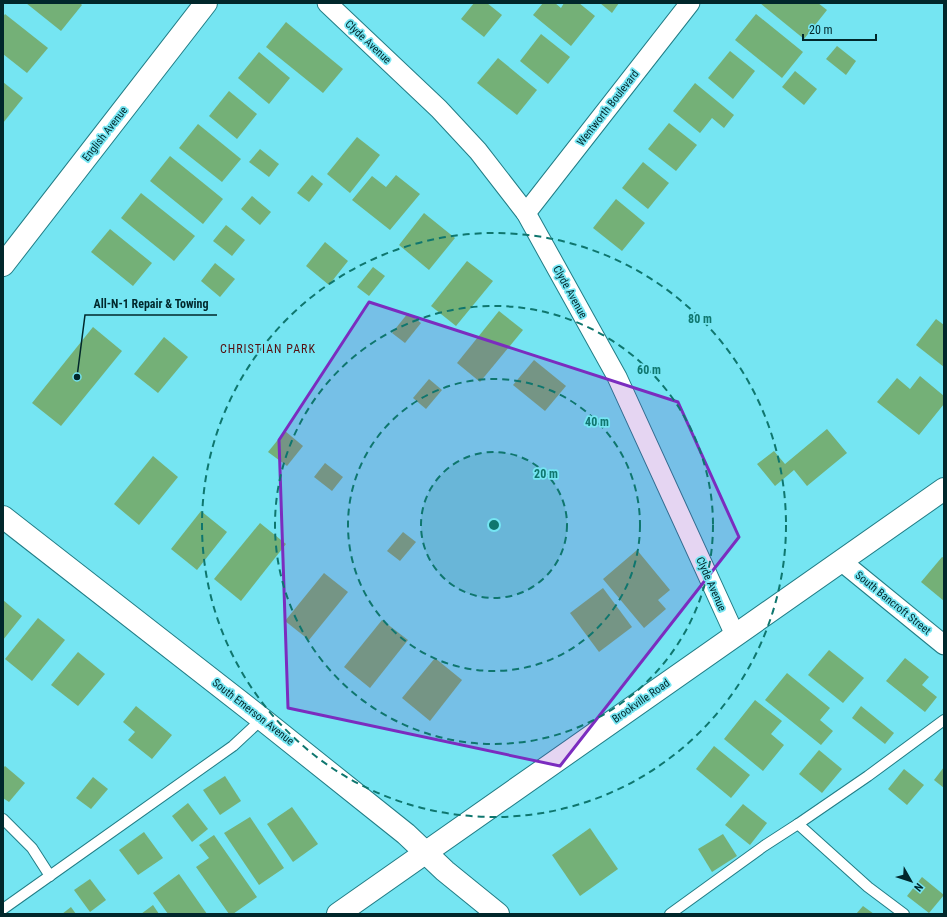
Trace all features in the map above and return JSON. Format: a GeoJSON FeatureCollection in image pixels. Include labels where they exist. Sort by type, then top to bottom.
{"type":"FeatureCollection","features":[{"type":"Feature","properties":{"kind":"main road","name":"English Avenue"},"geometry":{"type":"LineString","coordinates":[[3,266],[206,3]]}},
{"type":"Feature","properties":{"kind":"main road","name":"Brookville Road"},"geometry":{"type":"LineString","coordinates":[[338,914],[944,489]]}},
{"type":"Feature","properties":{"kind":"main road","name":"South Emerson Avenue"},"geometry":{"type":"LineString","coordinates":[[3,516],[406,834],[445,871],[498,914]]}},
{"type":"Feature","properties":{"kind":"street","name":"Clyde Avenue"},"geometry":{"type":"LineString","coordinates":[[327,3],[439,109],[482,157],[526,213],[617,377],[735,636]]}},
{"type":"Feature","properties":{"kind":"street","name":"Wentworth Boulevard"},"geometry":{"type":"LineString","coordinates":[[526,213],[690,3]]}},
{"type":"Feature","properties":{"kind":"street","name":"South Bancroft Street"},"geometry":{"type":"LineString","coordinates":[[841,561],[944,645]]}},
{"type":"Feature","properties":{"kind":"lane"},"geometry":{"type":"LineString","coordinates":[[3,909],[233,746],[262,719]]}},
{"type":"Feature","properties":{"kind":"lane"},"geometry":{"type":"LineString","coordinates":[[670,914],[764,846],[862,780],[944,720]]}},
{"type":"Feature","properties":{"kind":"lane"},"geometry":{"type":"LineString","coordinates":[[3,819],[32,848],[50,876]]}},
{"type":"Feature","properties":{"kind":"lane"},"geometry":{"type":"LineString","coordinates":[[798,824],[868,887],[904,914]]}},
{"type":"Feature","properties":{"kind":"highlighted area"},"geometry":{"type":"Polygon","coordinates":[[[369,302],[678,402],[739,537],[560,766],[288,708],[279,440],[369,302]]]}},
{"type":"Feature","properties":{"kind":"building"},"geometry":{"type":"Polygon","coordinates":[[[26,3],[80,3],[82,5],[61,31],[26,3]]]}},
{"type":"Feature","properties":{"kind":"building"},"geometry":{"type":"Polygon","coordinates":[[[474,3],[487,3],[502,15],[484,37],[461,19],[474,3]]]}},
{"type":"Feature","properties":{"kind":"building"},"geometry":{"type":"Polygon","coordinates":[[[543,3],[555,3],[561,8],[564,3],[579,3],[595,16],[571,46],[533,15],[543,3]]]}},
{"type":"Feature","properties":{"kind":"building"},"geometry":{"type":"Polygon","coordinates":[[[600,3],[619,3],[612,13],[600,3]]]}},
{"type":"Feature","properties":{"kind":"building"},"geometry":{"type":"Polygon","coordinates":[[[760,3],[818,3],[827,10],[804,39],[760,3]]]}},
{"type":"Feature","properties":{"kind":"building"},"geometry":{"type":"Polygon","coordinates":[[[5,14],[48,48],[27,73],[3,54],[3,17],[5,14]]]}},
{"type":"Feature","properties":{"kind":"building"},"geometry":{"type":"Polygon","coordinates":[[[756,14],[803,52],[782,78],[735,40],[756,14]]]}},
{"type":"Feature","properties":{"kind":"building"},"geometry":{"type":"Polygon","coordinates":[[[286,22],[343,69],[323,93],[266,47],[286,22]]]}},
{"type":"Feature","properties":{"kind":"building"},"geometry":{"type":"Polygon","coordinates":[[[541,34],[570,57],[548,84],[520,61],[541,34]]]}},
{"type":"Feature","properties":{"kind":"building"},"geometry":{"type":"Polygon","coordinates":[[[837,46],[856,61],[846,75],[826,59],[837,46]]]}},
{"type":"Feature","properties":{"kind":"building"},"geometry":{"type":"Polygon","coordinates":[[[730,51],[755,71],[733,99],[708,78],[730,51]]]}},
{"type":"Feature","properties":{"kind":"building"},"geometry":{"type":"Polygon","coordinates":[[[259,52],[290,78],[269,104],[238,78],[259,52]]]}},
{"type":"Feature","properties":{"kind":"building"},"geometry":{"type":"Polygon","coordinates":[[[498,58],[537,90],[517,115],[477,83],[498,58]]]}},
{"type":"Feature","properties":{"kind":"building"},"geometry":{"type":"Polygon","coordinates":[[[795,71],[817,89],[804,105],[782,87],[795,71]]]}},
{"type":"Feature","properties":{"kind":"building"},"geometry":{"type":"Polygon","coordinates":[[[3,82],[23,98],[3,123],[3,82]]]}},
{"type":"Feature","properties":{"kind":"building"},"geometry":{"type":"Polygon","coordinates":[[[695,83],[734,115],[724,128],[712,118],[700,133],[673,111],[695,83]]]}},
{"type":"Feature","properties":{"kind":"building"},"geometry":{"type":"Polygon","coordinates":[[[229,91],[257,114],[237,139],[209,116],[229,91]]]}},
{"type":"Feature","properties":{"kind":"building"},"geometry":{"type":"Polygon","coordinates":[[[669,123],[697,145],[676,171],[648,149],[669,123]]]}},
{"type":"Feature","properties":{"kind":"building"},"geometry":{"type":"Polygon","coordinates":[[[198,124],[241,159],[222,182],[179,148],[198,124]]]}},
{"type":"Feature","properties":{"kind":"building"},"geometry":{"type":"Polygon","coordinates":[[[357,137],[380,155],[350,193],[327,174],[357,137]]]}},
{"type":"Feature","properties":{"kind":"building"},"geometry":{"type":"Polygon","coordinates":[[[260,149],[279,164],[269,177],[249,162],[260,149]]]}},
{"type":"Feature","properties":{"kind":"building"},"geometry":{"type":"Polygon","coordinates":[[[170,156],[223,199],[203,224],[150,181],[170,156]]]}},
{"type":"Feature","properties":{"kind":"building"},"geometry":{"type":"Polygon","coordinates":[[[643,162],[669,183],[648,209],[622,188],[643,162]]]}},
{"type":"Feature","properties":{"kind":"building"},"geometry":{"type":"Polygon","coordinates":[[[312,175],[323,184],[309,202],[297,193],[312,175]]]}},
{"type":"Feature","properties":{"kind":"building"},"geometry":{"type":"Polygon","coordinates":[[[396,175],[420,194],[390,230],[352,200],[372,176],[386,187],[396,175]]]}},
{"type":"Feature","properties":{"kind":"building"},"geometry":{"type":"Polygon","coordinates":[[[141,193],[195,236],[174,261],[121,218],[141,193]]]}},
{"type":"Feature","properties":{"kind":"building"},"geometry":{"type":"Polygon","coordinates":[[[252,196],[271,212],[260,225],[241,209],[252,196]]]}},
{"type":"Feature","properties":{"kind":"building"},"geometry":{"type":"Polygon","coordinates":[[[616,199],[645,223],[622,251],[593,228],[616,199]]]}},
{"type":"Feature","properties":{"kind":"building"},"geometry":{"type":"Polygon","coordinates":[[[424,213],[455,238],[429,270],[399,245],[424,213]]]}},
{"type":"Feature","properties":{"kind":"building"},"geometry":{"type":"Polygon","coordinates":[[[226,225],[245,240],[232,256],[213,241],[226,225]]]}},
{"type":"Feature","properties":{"kind":"building"},"geometry":{"type":"Polygon","coordinates":[[[110,229],[152,263],[133,286],[91,252],[110,229]]]}},
{"type":"Feature","properties":{"kind":"building"},"geometry":{"type":"Polygon","coordinates":[[[325,242],[348,261],[329,285],[306,266],[325,242]]]}},
{"type":"Feature","properties":{"kind":"building"},"geometry":{"type":"Polygon","coordinates":[[[467,261],[493,281],[456,326],[431,306],[467,261]]]}},
{"type":"Feature","properties":{"kind":"building"},"geometry":{"type":"Polygon","coordinates":[[[215,263],[235,279],[220,297],[201,281],[215,263]]]}},
{"type":"Feature","properties":{"kind":"building"},"geometry":{"type":"Polygon","coordinates":[[[373,267],[385,276],[369,296],[357,287],[373,267]]]}},
{"type":"Feature","properties":{"kind":"building"},"geometry":{"type":"Polygon","coordinates":[[[499,311],[523,330],[480,382],[457,363],[499,311]]]}},
{"type":"Feature","properties":{"kind":"building"},"geometry":{"type":"Polygon","coordinates":[[[408,313],[421,323],[405,343],[392,333],[408,313]]]}},
{"type":"Feature","properties":{"kind":"building"},"geometry":{"type":"Polygon","coordinates":[[[936,319],[944,325],[944,367],[916,345],[936,319]]]}},
{"type":"Feature","properties":{"kind":"building"},"geometry":{"type":"Polygon","coordinates":[[[93,327],[122,351],[61,426],[32,403],[93,327]]]}},
{"type":"Feature","properties":{"kind":"building"},"geometry":{"type":"Polygon","coordinates":[[[164,337],[188,357],[158,393],[134,374],[164,337]]]}},
{"type":"Feature","properties":{"kind":"building"},"geometry":{"type":"Polygon","coordinates":[[[534,360],[566,386],[545,411],[513,385],[534,360]]]}},
{"type":"Feature","properties":{"kind":"building"},"geometry":{"type":"Polygon","coordinates":[[[920,376],[944,396],[944,404],[919,435],[877,402],[897,378],[910,389],[920,376]]]}},
{"type":"Feature","properties":{"kind":"building"},"geometry":{"type":"Polygon","coordinates":[[[429,379],[442,390],[426,409],[413,398],[429,379]]]}},
{"type":"Feature","properties":{"kind":"building"},"geometry":{"type":"Polygon","coordinates":[[[827,429],[847,453],[807,486],[794,470],[775,486],[757,464],[774,451],[785,464],[827,429]]]}},
{"type":"Feature","properties":{"kind":"building"},"geometry":{"type":"Polygon","coordinates":[[[285,431],[303,446],[287,466],[268,452],[285,431]]]}},
{"type":"Feature","properties":{"kind":"building"},"geometry":{"type":"Polygon","coordinates":[[[153,456],[178,477],[139,525],[114,504],[153,456]]]}},
{"type":"Feature","properties":{"kind":"building"},"geometry":{"type":"Polygon","coordinates":[[[325,463],[343,477],[332,491],[314,477],[325,463]]]}},
{"type":"Feature","properties":{"kind":"building"},"geometry":{"type":"Polygon","coordinates":[[[201,511],[227,532],[197,570],[171,549],[201,511]]]}},
{"type":"Feature","properties":{"kind":"building"},"geometry":{"type":"Polygon","coordinates":[[[260,523],[286,544],[241,601],[214,579],[260,523]]]}},
{"type":"Feature","properties":{"kind":"building"},"geometry":{"type":"Polygon","coordinates":[[[403,532],[416,542],[400,561],[387,551],[403,532]]]}},
{"type":"Feature","properties":{"kind":"building"},"geometry":{"type":"Polygon","coordinates":[[[637,550],[670,590],[658,600],[666,609],[644,628],[603,579],[637,550]]]}},
{"type":"Feature","properties":{"kind":"building"},"geometry":{"type":"Polygon","coordinates":[[[942,557],[944,558],[944,601],[921,582],[942,557]]]}},
{"type":"Feature","properties":{"kind":"building"},"geometry":{"type":"Polygon","coordinates":[[[324,573],[348,592],[309,640],[285,621],[324,573]]]}},
{"type":"Feature","properties":{"kind":"building"},"geometry":{"type":"Polygon","coordinates":[[[603,588],[632,627],[599,652],[570,613],[603,588]]]}},
{"type":"Feature","properties":{"kind":"building"},"geometry":{"type":"Polygon","coordinates":[[[3,600],[22,616],[3,640],[3,600]]]}},
{"type":"Feature","properties":{"kind":"building"},"geometry":{"type":"Polygon","coordinates":[[[38,618],[65,640],[32,681],[5,659],[38,618]]]}},
{"type":"Feature","properties":{"kind":"building"},"geometry":{"type":"Polygon","coordinates":[[[382,620],[408,640],[370,688],[344,667],[382,620]]]}},
{"type":"Feature","properties":{"kind":"building"},"geometry":{"type":"Polygon","coordinates":[[[829,650],[864,678],[843,703],[808,675],[829,650]]]}},
{"type":"Feature","properties":{"kind":"building"},"geometry":{"type":"Polygon","coordinates":[[[78,652],[105,674],[78,706],[51,685],[78,652]]]}},
{"type":"Feature","properties":{"kind":"building"},"geometry":{"type":"Polygon","coordinates":[[[435,658],[462,680],[430,721],[402,698],[435,658]]]}},
{"type":"Feature","properties":{"kind":"building"},"geometry":{"type":"Polygon","coordinates":[[[905,658],[929,677],[922,685],[937,697],[925,712],[886,681],[905,658]]]}},
{"type":"Feature","properties":{"kind":"building"},"geometry":{"type":"Polygon","coordinates":[[[787,673],[830,708],[820,720],[833,731],[821,745],[765,700],[787,673]]]}},
{"type":"Feature","properties":{"kind":"building"},"geometry":{"type":"Polygon","coordinates":[[[755,700],[782,721],[771,734],[784,745],[763,771],[724,739],[755,700]]]}},
{"type":"Feature","properties":{"kind":"building"},"geometry":{"type":"Polygon","coordinates":[[[136,706],[172,735],[152,759],[128,740],[135,732],[123,722],[136,706]]]}},
{"type":"Feature","properties":{"kind":"building"},"geometry":{"type":"Polygon","coordinates":[[[861,706],[894,733],[885,744],[852,718],[861,706]]]}},
{"type":"Feature","properties":{"kind":"building"},"geometry":{"type":"Polygon","coordinates":[[[714,746],[750,775],[731,798],[696,769],[714,746]]]}},
{"type":"Feature","properties":{"kind":"building"},"geometry":{"type":"Polygon","coordinates":[[[819,750],[842,769],[822,793],[799,774],[819,750]]]}},
{"type":"Feature","properties":{"kind":"building"},"geometry":{"type":"Polygon","coordinates":[[[5,766],[25,783],[9,802],[3,798],[3,768],[5,766]]]}},
{"type":"Feature","properties":{"kind":"building"},"geometry":{"type":"Polygon","coordinates":[[[944,767],[944,788],[934,780],[944,767]]]}},
{"type":"Feature","properties":{"kind":"building"},"geometry":{"type":"Polygon","coordinates":[[[904,769],[924,785],[907,805],[888,789],[904,769]]]}},
{"type":"Feature","properties":{"kind":"building"},"geometry":{"type":"Polygon","coordinates":[[[225,776],[241,801],[220,815],[203,790],[225,776]]]}},
{"type":"Feature","properties":{"kind":"building"},"geometry":{"type":"Polygon","coordinates":[[[93,777],[108,789],[91,809],[76,798],[93,777]]]}},
{"type":"Feature","properties":{"kind":"building"},"geometry":{"type":"Polygon","coordinates":[[[188,803],[208,829],[192,842],[172,816],[188,803]]]}},
{"type":"Feature","properties":{"kind":"building"},"geometry":{"type":"Polygon","coordinates":[[[743,804],[767,823],[750,845],[725,825],[743,804]]]}},
{"type":"Feature","properties":{"kind":"building"},"geometry":{"type":"Polygon","coordinates":[[[292,807],[318,844],[293,862],[267,824],[292,807]]]}},
{"type":"Feature","properties":{"kind":"building"},"geometry":{"type":"Polygon","coordinates":[[[250,817],[284,868],[259,885],[224,833],[250,817]]]}},
{"type":"Feature","properties":{"kind":"building"},"geometry":{"type":"Polygon","coordinates":[[[590,828],[618,869],[580,896],[552,855],[590,828]]]}},
{"type":"Feature","properties":{"kind":"building"},"geometry":{"type":"Polygon","coordinates":[[[144,832],[163,858],[138,875],[119,850],[144,832]]]}},
{"type":"Feature","properties":{"kind":"building"},"geometry":{"type":"Polygon","coordinates":[[[723,834],[737,856],[712,872],[698,849],[723,834]]]}},
{"type":"Feature","properties":{"kind":"building"},"geometry":{"type":"Polygon","coordinates":[[[214,835],[257,897],[233,914],[229,914],[196,867],[209,858],[199,845],[214,835]]]}},
{"type":"Feature","properties":{"kind":"building"},"geometry":{"type":"Polygon","coordinates":[[[179,874],[207,914],[168,914],[153,893],[179,874]]]}},
{"type":"Feature","properties":{"kind":"building"},"geometry":{"type":"Polygon","coordinates":[[[922,877],[944,895],[929,913],[907,896],[922,877]]]}},
{"type":"Feature","properties":{"kind":"building"},"geometry":{"type":"Polygon","coordinates":[[[90,879],[106,900],[90,912],[74,890],[90,879]]]}},
{"type":"Feature","properties":{"kind":"building"},"geometry":{"type":"Polygon","coordinates":[[[153,905],[159,914],[141,914],[153,905]]]}},
{"type":"Feature","properties":{"kind":"building"},"geometry":{"type":"Polygon","coordinates":[[[863,906],[874,914],[856,914],[863,906]]]}},
{"type":"Feature","properties":{"kind":"building"},"geometry":{"type":"Polygon","coordinates":[[[71,907],[76,914],[62,914],[71,907]]]}},
{"type":"Feature","properties":{"kind":"place","name":"All-N-1 Repair & Towing"},"geometry":{"type":"Point","coordinates":[77,377]}},
{"type":"Feature","properties":{"kind":"district","name":"CHRISTIAN PARK"},"geometry":{"type":"Point","coordinates":[268,349]}}]}
